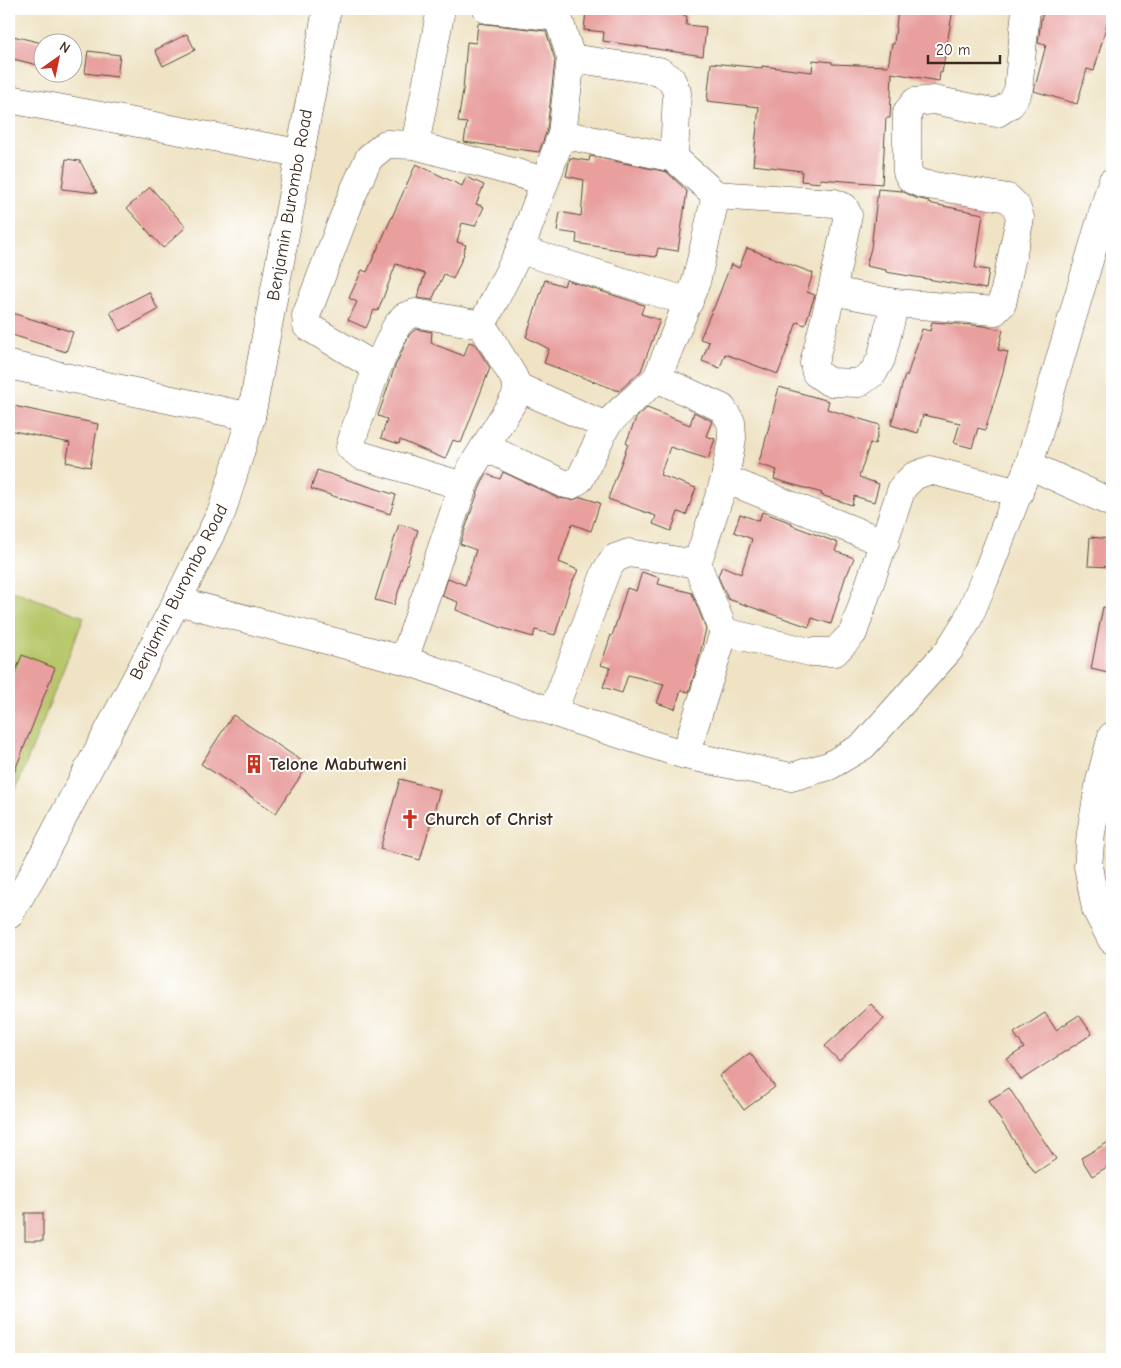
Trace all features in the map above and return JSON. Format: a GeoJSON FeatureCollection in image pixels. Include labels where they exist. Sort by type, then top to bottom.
{"type":"FeatureCollection","features":[{"type":"Feature","properties":{"kind":"street","name":"Benjamin Burombo Road"},"geometry":{"type":"LineString","coordinates":[[9,915],[32,876],[177,601],[222,511],[251,417],[327,9]]}},
{"type":"Feature","properties":{"kind":"street"},"geometry":{"type":"LineString","coordinates":[[415,145],[441,9]]}},
{"type":"Feature","properties":{"kind":"street"},"geometry":{"type":"LineString","coordinates":[[482,325],[520,250],[562,134],[571,58],[559,13],[487,9]]}},
{"type":"Feature","properties":{"kind":"street"},"geometry":{"type":"LineString","coordinates":[[832,291],[896,303],[986,311],[996,311],[1002,304],[1020,218],[1016,206],[1008,198],[922,184],[911,179],[908,172],[907,112],[915,102],[934,100],[997,113],[1012,104],[1018,92],[1026,9]]}},
{"type":"Feature","properties":{"kind":"street"},"geometry":{"type":"LineString","coordinates":[[571,58],[659,71],[671,79],[677,92],[674,158]]}},
{"type":"Feature","properties":{"kind":"street"},"geometry":{"type":"LineString","coordinates":[[9,99],[299,153]]}},
{"type":"Feature","properties":{"kind":"street"},"geometry":{"type":"LineString","coordinates":[[562,134],[674,158],[716,195],[834,203],[844,207],[848,216],[814,363],[816,373],[829,382],[859,383],[873,373],[881,359],[896,303]]}},
{"type":"Feature","properties":{"kind":"street"},"geometry":{"type":"LineString","coordinates":[[377,368],[307,326],[306,316],[353,193],[369,158],[386,144],[415,145],[544,181]]}},
{"type":"Feature","properties":{"kind":"street"},"geometry":{"type":"LineString","coordinates":[[177,601],[404,660],[553,712],[685,755],[790,777],[829,766],[863,746],[949,650],[966,621],[1019,493],[1112,182]]}},
{"type":"Feature","properties":{"kind":"street"},"geometry":{"type":"LineString","coordinates":[[485,447],[562,483],[571,485],[580,479],[606,426],[620,410],[657,378],[696,282],[716,195]]}},
{"type":"Feature","properties":{"kind":"street"},"geometry":{"type":"LineString","coordinates":[[520,250],[689,302]]}},
{"type":"Feature","properties":{"kind":"street"},"geometry":{"type":"LineString","coordinates":[[463,486],[360,454],[350,447],[377,368],[396,327],[404,317],[415,313],[482,325],[518,386],[606,426]]}},
{"type":"Feature","properties":{"kind":"street"},"geometry":{"type":"LineString","coordinates":[[9,365],[251,417]]}},
{"type":"Feature","properties":{"kind":"street"},"geometry":{"type":"LineString","coordinates":[[657,378],[722,408],[731,422],[732,438],[725,479],[697,564],[724,632],[685,755]]}},
{"type":"Feature","properties":{"kind":"street"},"geometry":{"type":"LineString","coordinates":[[404,660],[463,486],[472,467],[515,398],[518,386]]}},
{"type":"Feature","properties":{"kind":"street"},"geometry":{"type":"LineString","coordinates":[[1028,465],[1112,503]]}},
{"type":"Feature","properties":{"kind":"street"},"geometry":{"type":"LineString","coordinates":[[724,632],[810,652],[835,652],[854,633],[902,488],[914,476],[930,470],[1019,493]]}},
{"type":"Feature","properties":{"kind":"street"},"geometry":{"type":"LineString","coordinates":[[725,479],[885,543]]}},
{"type":"Feature","properties":{"kind":"street"},"geometry":{"type":"LineString","coordinates":[[553,712],[606,571],[615,558],[628,553],[697,564]]}},
{"type":"Feature","properties":{"kind":"street"},"geometry":{"type":"LineString","coordinates":[[1112,736],[1100,781],[1091,833],[1088,866],[1096,909],[1112,940]]}},
{"type":"Feature","properties":{"kind":"green space"},"geometry":{"type":"Polygon","coordinates":[[[9,589],[84,617],[9,807],[9,589]]]}},
{"type":"Feature","properties":{"kind":"building"},"geometry":{"type":"Polygon","coordinates":[[[607,9],[633,9],[687,16],[686,25],[706,27],[703,56],[603,41],[604,32],[584,30],[586,11],[607,13],[607,9]]]}},
{"type":"Feature","properties":{"kind":"building"},"geometry":{"type":"Polygon","coordinates":[[[898,9],[953,9],[939,81],[892,73],[890,118],[886,118],[882,184],[820,179],[820,183],[801,181],[802,171],[753,165],[759,107],[707,101],[711,63],[762,68],[762,66],[812,72],[813,60],[832,62],[832,64],[888,66],[892,44],[894,44],[898,9]]]}},
{"type":"Feature","properties":{"kind":"building"},"geometry":{"type":"Polygon","coordinates":[[[1044,9],[1111,9],[1094,71],[1087,69],[1077,104],[1034,91],[1046,45],[1038,43],[1044,9]]]}},
{"type":"Feature","properties":{"kind":"building"},"geometry":{"type":"Polygon","coordinates":[[[478,23],[546,31],[555,60],[547,130],[539,152],[464,142],[467,123],[458,122],[467,42],[476,43],[478,23]]]}},
{"type":"Feature","properties":{"kind":"building"},"geometry":{"type":"Polygon","coordinates":[[[187,34],[195,50],[163,66],[155,50],[187,34]]]}},
{"type":"Feature","properties":{"kind":"building"},"geometry":{"type":"Polygon","coordinates":[[[13,36],[32,41],[32,64],[9,58],[13,36]]]}},
{"type":"Feature","properties":{"kind":"building"},"geometry":{"type":"Polygon","coordinates":[[[88,51],[120,55],[117,77],[85,73],[88,51]]]}},
{"type":"Feature","properties":{"kind":"building"},"geometry":{"type":"Polygon","coordinates":[[[590,156],[667,172],[687,191],[678,251],[658,248],[656,257],[625,253],[625,251],[576,243],[577,234],[557,231],[560,212],[581,216],[584,180],[566,176],[570,158],[589,161],[590,156]]]}},
{"type":"Feature","properties":{"kind":"building"},"geometry":{"type":"Polygon","coordinates":[[[66,159],[80,161],[97,193],[62,189],[66,159]]]}},
{"type":"Feature","properties":{"kind":"building"},"geometry":{"type":"Polygon","coordinates":[[[416,164],[462,186],[466,177],[484,185],[476,204],[484,207],[475,226],[462,223],[457,242],[466,245],[453,279],[444,274],[432,300],[417,298],[425,274],[396,264],[378,311],[374,310],[366,328],[348,320],[357,302],[349,298],[362,270],[367,272],[416,164]]]}},
{"type":"Feature","properties":{"kind":"building"},"geometry":{"type":"Polygon","coordinates":[[[150,187],[186,227],[163,248],[127,208],[150,187]]]}},
{"type":"Feature","properties":{"kind":"building"},"geometry":{"type":"Polygon","coordinates":[[[878,189],[902,191],[916,198],[929,201],[928,203],[983,214],[975,268],[989,270],[986,289],[886,272],[886,270],[866,266],[871,248],[878,189]]]}},
{"type":"Feature","properties":{"kind":"building"},"geometry":{"type":"Polygon","coordinates":[[[747,248],[813,273],[807,292],[815,295],[805,325],[797,322],[778,374],[725,354],[720,368],[702,361],[709,342],[700,339],[731,264],[739,268],[747,248]]]}},
{"type":"Feature","properties":{"kind":"building"},"geometry":{"type":"Polygon","coordinates":[[[545,280],[564,286],[566,280],[644,305],[641,314],[660,320],[641,371],[619,391],[544,363],[549,349],[526,337],[545,280]]]}},
{"type":"Feature","properties":{"kind":"building"},"geometry":{"type":"Polygon","coordinates":[[[149,292],[158,310],[120,331],[110,312],[149,292]]]}},
{"type":"Feature","properties":{"kind":"building"},"geometry":{"type":"Polygon","coordinates":[[[9,312],[73,332],[66,352],[9,334],[9,312]]]}},
{"type":"Feature","properties":{"kind":"building"},"geometry":{"type":"Polygon","coordinates":[[[932,322],[984,326],[1003,330],[998,350],[1008,352],[1000,383],[985,430],[978,428],[972,448],[954,443],[960,423],[923,415],[918,433],[891,425],[905,375],[907,376],[922,329],[930,331],[932,322]]]}},
{"type":"Feature","properties":{"kind":"building"},"geometry":{"type":"Polygon","coordinates":[[[416,329],[432,332],[431,343],[464,356],[469,342],[475,344],[490,368],[461,443],[453,440],[445,459],[400,440],[399,444],[381,438],[387,419],[378,416],[394,369],[409,335],[416,329]]]}},
{"type":"Feature","properties":{"kind":"building"},"geometry":{"type":"Polygon","coordinates":[[[779,387],[829,401],[827,409],[880,425],[875,444],[870,443],[859,477],[879,484],[874,502],[854,496],[852,505],[821,495],[822,493],[774,479],[777,470],[758,464],[779,387]]]}},
{"type":"Feature","properties":{"kind":"building"},"geometry":{"type":"Polygon","coordinates":[[[9,405],[98,424],[90,467],[66,462],[70,443],[9,430],[9,405]]]}},
{"type":"Feature","properties":{"kind":"building"},"geometry":{"type":"Polygon","coordinates":[[[647,408],[690,425],[694,412],[712,421],[706,436],[715,439],[708,459],[670,447],[660,475],[696,488],[686,515],[678,512],[671,531],[653,524],[656,516],[608,499],[636,418],[647,408]]]}},
{"type":"Feature","properties":{"kind":"building"},"geometry":{"type":"Polygon","coordinates":[[[317,470],[396,495],[390,514],[311,489],[317,470]]]}},
{"type":"Feature","properties":{"kind":"building"},"geometry":{"type":"Polygon","coordinates":[[[503,472],[558,498],[573,500],[581,497],[600,503],[591,531],[572,524],[559,562],[578,570],[570,587],[555,635],[535,630],[533,637],[502,628],[456,610],[458,602],[442,596],[448,578],[465,585],[476,550],[460,544],[486,474],[500,479],[503,472]]]}},
{"type":"Feature","properties":{"kind":"building"},"geometry":{"type":"Polygon","coordinates":[[[762,512],[838,543],[835,551],[854,558],[846,575],[831,624],[812,618],[809,627],[728,599],[718,576],[722,566],[741,574],[752,539],[734,532],[740,514],[759,521],[762,512]]]}},
{"type":"Feature","properties":{"kind":"building"},"geometry":{"type":"Polygon","coordinates":[[[399,524],[418,530],[394,605],[375,600],[399,524]]]}},
{"type":"Feature","properties":{"kind":"building"},"geometry":{"type":"Polygon","coordinates":[[[1090,537],[1112,539],[1112,567],[1088,566],[1090,537]]]}},
{"type":"Feature","properties":{"kind":"building"},"geometry":{"type":"Polygon","coordinates":[[[642,572],[660,578],[658,584],[692,593],[706,629],[689,692],[681,690],[675,709],[657,703],[664,684],[628,675],[622,693],[603,687],[610,668],[601,665],[611,635],[627,588],[636,591],[642,572]]]}},
{"type":"Feature","properties":{"kind":"building"},"geometry":{"type":"Polygon","coordinates":[[[1103,607],[1112,608],[1112,674],[1091,669],[1103,607]]]}},
{"type":"Feature","properties":{"kind":"building"},"geometry":{"type":"Polygon","coordinates":[[[22,655],[55,668],[9,783],[9,690],[22,655]]]}},
{"type":"Feature","properties":{"kind":"building","name":"Telone Mabutweni"},"geometry":{"type":"Polygon","coordinates":[[[233,715],[308,765],[276,813],[201,764],[233,715]]]}},
{"type":"Feature","properties":{"kind":"building","name":"Church of Christ"},"geometry":{"type":"Polygon","coordinates":[[[400,779],[440,790],[420,860],[380,849],[400,779]]]}},
{"type":"Feature","properties":{"kind":"building"},"geometry":{"type":"Polygon","coordinates":[[[871,1004],[884,1019],[839,1061],[825,1046],[871,1004]]]}},
{"type":"Feature","properties":{"kind":"building"},"geometry":{"type":"Polygon","coordinates":[[[1045,1013],[1056,1030],[1079,1015],[1092,1034],[1021,1080],[1007,1059],[1024,1048],[1014,1033],[1045,1013]]]}},
{"type":"Feature","properties":{"kind":"building"},"geometry":{"type":"Polygon","coordinates":[[[750,1053],[775,1087],[744,1110],[719,1076],[750,1053]]]}},
{"type":"Feature","properties":{"kind":"building"},"geometry":{"type":"Polygon","coordinates":[[[1009,1088],[1056,1159],[1035,1173],[988,1101],[1009,1088]]]}},
{"type":"Feature","properties":{"kind":"building"},"geometry":{"type":"Polygon","coordinates":[[[1112,1140],[1112,1164],[1092,1176],[1081,1158],[1112,1140]]]}},
{"type":"Feature","properties":{"kind":"building"},"geometry":{"type":"Polygon","coordinates":[[[25,1213],[43,1213],[43,1241],[25,1241],[25,1213]]]}},
{"type":"Feature","properties":{"kind":"place","name":"Telone Mabutweni"},"geometry":{"type":"Point","coordinates":[254,764]}},
{"type":"Feature","properties":{"kind":"place","name":"Church of Christ"},"geometry":{"type":"Point","coordinates":[410,819]}}]}
